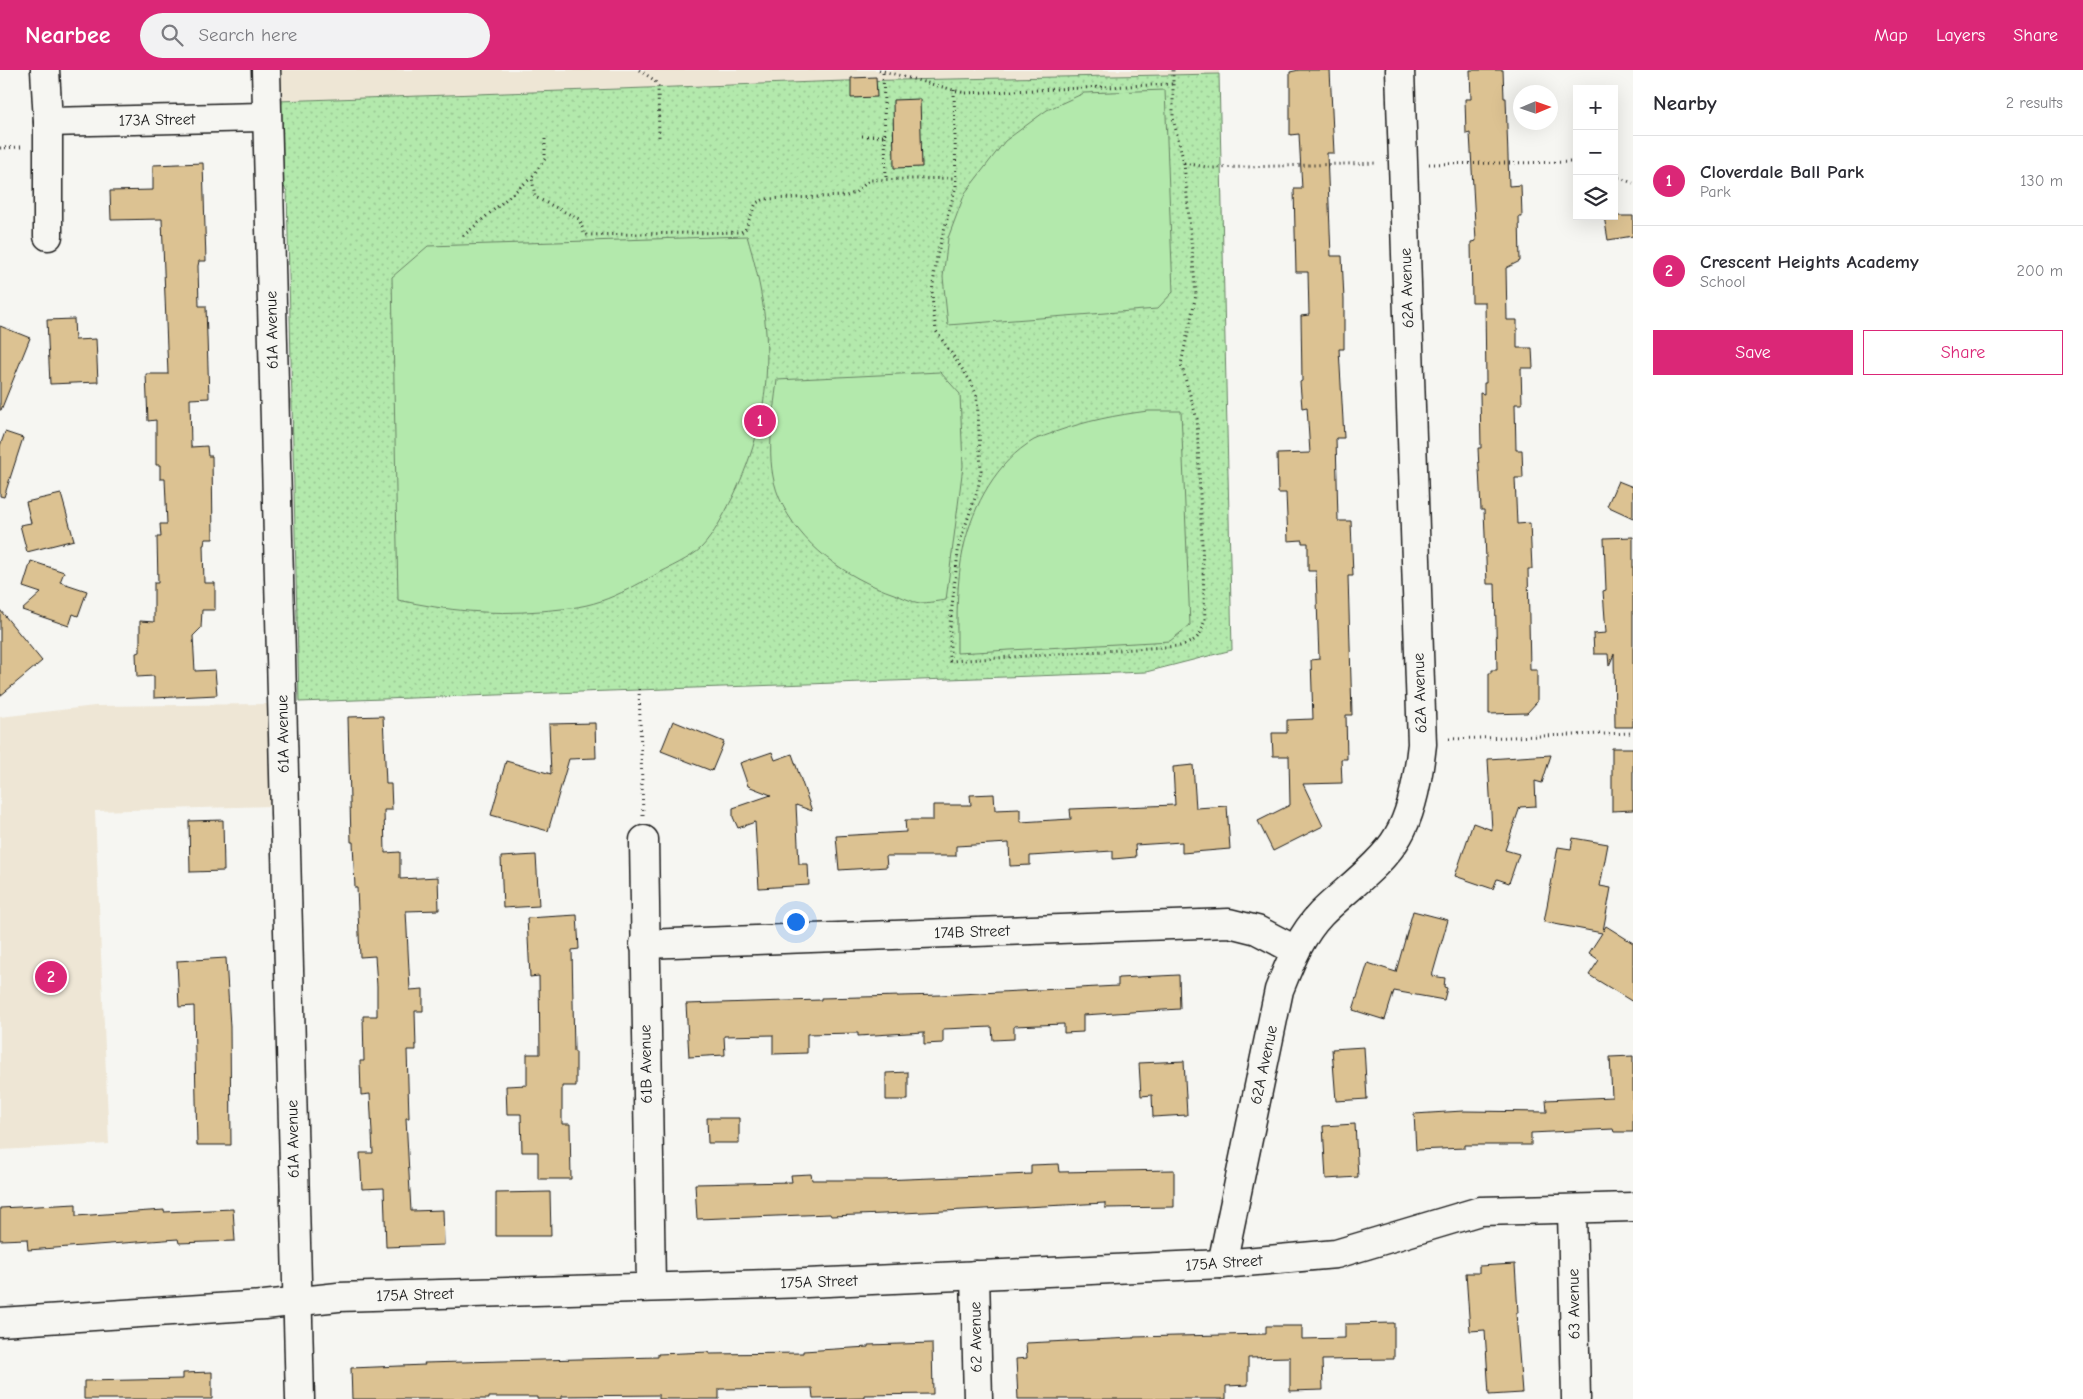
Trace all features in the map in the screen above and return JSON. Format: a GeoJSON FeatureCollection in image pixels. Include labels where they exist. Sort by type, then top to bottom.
{"type":"FeatureCollection","features":[{"type":"Feature","properties":{"kind":"street"},"geometry":{"type":"LineString","coordinates":[[45,70],[48,122],[48,236]]}},
{"type":"Feature","properties":{"kind":"street","name":"61A Avenue"},"geometry":{"type":"LineString","coordinates":[[266,70],[300,1399]]}},
{"type":"Feature","properties":{"kind":"street","name":"62A Avenue"},"geometry":{"type":"LineString","coordinates":[[1222,1264],[1279,990],[1295,950],[1320,916],[1376,863],[1398,836],[1412,801],[1421,757],[1400,70]]}},
{"type":"Feature","properties":{"kind":"street","name":"173A Street"},"geometry":{"type":"LineString","coordinates":[[48,122],[266,117]]}},
{"type":"Feature","properties":{"kind":"street","name":"61B Avenue"},"geometry":{"type":"LineString","coordinates":[[644,840],[644,944],[651,1287]]}},
{"type":"Feature","properties":{"kind":"street","name":"174B Street"},"geometry":{"type":"LineString","coordinates":[[644,944],[1229,923],[1257,930],[1295,950]]}},
{"type":"Feature","properties":{"kind":"street","name":"175A Street"},"geometry":{"type":"LineString","coordinates":[[0,1322],[298,1302],[338,1297],[975,1275],[1222,1264],[1336,1254],[1480,1212],[1633,1207]]}},
{"type":"Feature","properties":{"kind":"street","name":"63 Avenue"},"geometry":{"type":"LineString","coordinates":[[1572,1210],[1576,1399]]}},
{"type":"Feature","properties":{"kind":"street","name":"62 Avenue"},"geometry":{"type":"LineString","coordinates":[[975,1275],[978,1399]]}},
{"type":"Feature","properties":{"kind":"path"},"geometry":{"type":"LineString","coordinates":[[639,70],[654,80],[658,86],[660,138]]}},
{"type":"Feature","properties":{"kind":"path"},"geometry":{"type":"LineString","coordinates":[[886,180],[881,70],[965,93],[1173,84]]}},
{"type":"Feature","properties":{"kind":"path"},"geometry":{"type":"LineString","coordinates":[[954,90],[956,186],[937,256],[932,292],[933,308],[936,331],[971,382],[977,396],[981,470],[978,489],[959,544],[952,599],[950,661],[1180,646],[1194,642],[1202,631],[1205,619],[1197,419],[1181,364],[1196,295],[1184,163],[1173,118],[1173,70]]}},
{"type":"Feature","properties":{"kind":"path"},"geometry":{"type":"LineString","coordinates":[[862,136],[885,136]]}},
{"type":"Feature","properties":{"kind":"path"},"geometry":{"type":"LineString","coordinates":[[463,236],[532,177],[545,159],[545,139]]}},
{"type":"Feature","properties":{"kind":"path"},"geometry":{"type":"LineString","coordinates":[[0,148],[24,147]]}},
{"type":"Feature","properties":{"kind":"path"},"geometry":{"type":"LineString","coordinates":[[1426,164],[1573,162]]}},
{"type":"Feature","properties":{"kind":"path"},"geometry":{"type":"LineString","coordinates":[[1184,163],[1212,168],[1378,163]]}},
{"type":"Feature","properties":{"kind":"path"},"geometry":{"type":"LineString","coordinates":[[532,177],[535,197],[580,219],[586,235],[741,232],[745,230],[756,204],[765,199],[846,196],[856,193],[870,180],[956,178]]}},
{"type":"Feature","properties":{"kind":"path"},"geometry":{"type":"LineString","coordinates":[[1618,178],[1633,184]]}},
{"type":"Feature","properties":{"kind":"path"},"geometry":{"type":"LineString","coordinates":[[639,689],[644,840]]}},
{"type":"Feature","properties":{"kind":"path"},"geometry":{"type":"LineString","coordinates":[[1446,740],[1633,733]]}},
{"type":"Feature","properties":{"kind":"shaded area"},"geometry":{"type":"Polygon","coordinates":[[[279,70],[1219,70],[1219,74],[845,81],[278,101],[279,70]]]}},
{"type":"Feature","properties":{"kind":"shaded area"},"geometry":{"type":"Polygon","coordinates":[[[268,704],[270,806],[95,811],[109,1144],[0,1150],[0,717],[95,706],[268,704]]]}},
{"type":"Feature","properties":{"kind":"green space"},"geometry":{"type":"Polygon","coordinates":[[[1219,74],[1232,650],[1146,672],[299,702],[287,191],[281,183],[278,101],[845,81],[1219,74]]]}},
{"type":"Feature","properties":{"kind":"green space"},"geometry":{"type":"Polygon","coordinates":[[[1165,90],[1173,292],[1157,309],[948,325],[943,277],[948,238],[965,193],[1005,141],[1047,110],[1084,93],[1165,90]]]}},
{"type":"Feature","properties":{"kind":"green space"},"geometry":{"type":"Polygon","coordinates":[[[747,236],[763,304],[767,368],[764,400],[747,464],[733,497],[710,537],[701,548],[685,559],[622,593],[578,607],[541,611],[486,612],[435,607],[398,600],[392,277],[428,246],[747,236]]]}},
{"type":"Feature","properties":{"kind":"green space"},"geometry":{"type":"Polygon","coordinates":[[[940,372],[960,394],[963,466],[946,600],[920,603],[910,601],[876,587],[842,569],[812,545],[799,530],[788,514],[774,483],[771,454],[772,424],[777,380],[940,372]]]}},
{"type":"Feature","properties":{"kind":"green space"},"geometry":{"type":"Polygon","coordinates":[[[1148,411],[1181,411],[1190,625],[1170,641],[957,653],[958,586],[961,559],[968,531],[980,500],[998,472],[1021,449],[1036,439],[1090,422],[1148,411]]]}},
{"type":"Feature","properties":{"kind":"building"},"geometry":{"type":"Polygon","coordinates":[[[1299,70],[1330,70],[1334,153],[1327,153],[1331,256],[1342,256],[1344,300],[1344,349],[1339,349],[1344,438],[1336,438],[1338,521],[1351,521],[1353,576],[1348,576],[1352,715],[1346,715],[1347,759],[1341,759],[1342,783],[1303,784],[1323,826],[1273,851],[1258,821],[1290,805],[1289,756],[1273,756],[1272,733],[1287,733],[1287,720],[1313,719],[1311,660],[1319,659],[1316,571],[1308,571],[1308,543],[1302,543],[1302,540],[1288,541],[1286,493],[1278,493],[1277,454],[1310,453],[1307,407],[1302,408],[1300,382],[1302,381],[1301,316],[1309,315],[1308,272],[1296,272],[1294,189],[1302,189],[1299,134],[1290,135],[1290,72],[1299,70]]]}},
{"type":"Feature","properties":{"kind":"building"},"geometry":{"type":"Polygon","coordinates":[[[1470,70],[1503,70],[1504,98],[1506,98],[1509,186],[1521,185],[1522,217],[1519,217],[1520,261],[1506,268],[1507,320],[1517,320],[1517,348],[1532,348],[1533,368],[1521,368],[1522,404],[1515,404],[1516,450],[1522,450],[1523,478],[1515,478],[1517,524],[1530,523],[1532,569],[1528,569],[1530,670],[1537,670],[1537,702],[1527,713],[1489,714],[1489,673],[1491,673],[1491,670],[1497,670],[1495,584],[1487,584],[1484,510],[1481,510],[1478,448],[1481,448],[1480,393],[1484,394],[1484,383],[1486,383],[1485,302],[1472,302],[1471,242],[1476,241],[1470,133],[1466,134],[1465,99],[1471,99],[1470,70]]]}},
{"type":"Feature","properties":{"kind":"building"},"geometry":{"type":"Polygon","coordinates":[[[876,77],[877,97],[851,98],[851,78],[876,77]]]}},
{"type":"Feature","properties":{"kind":"building"},"geometry":{"type":"Polygon","coordinates":[[[920,99],[922,167],[894,168],[893,100],[920,99]]]}},
{"type":"Feature","properties":{"kind":"building"},"geometry":{"type":"Polygon","coordinates":[[[203,163],[206,261],[199,261],[198,266],[199,306],[206,306],[209,398],[190,399],[191,447],[207,446],[208,456],[212,456],[213,539],[205,539],[203,545],[204,583],[215,583],[215,610],[202,610],[201,628],[193,636],[195,671],[215,670],[217,695],[154,698],[154,676],[137,677],[136,653],[140,652],[140,621],[154,622],[154,583],[158,583],[157,537],[161,537],[160,524],[167,524],[165,479],[160,479],[160,465],[156,465],[156,420],[148,421],[146,374],[168,374],[162,219],[111,220],[110,191],[153,190],[153,165],[203,163]]]}},
{"type":"Feature","properties":{"kind":"building"},"geometry":{"type":"Polygon","coordinates":[[[1618,216],[1633,216],[1633,236],[1608,240],[1605,220],[1618,220],[1618,216]]]}},
{"type":"Feature","properties":{"kind":"building"},"geometry":{"type":"Polygon","coordinates":[[[74,319],[75,340],[96,339],[98,382],[50,384],[47,320],[74,319]]]}},
{"type":"Feature","properties":{"kind":"building"},"geometry":{"type":"Polygon","coordinates":[[[0,326],[30,338],[1,410],[0,410],[0,326]]]}},
{"type":"Feature","properties":{"kind":"building"},"geometry":{"type":"Polygon","coordinates":[[[5,432],[23,438],[4,497],[0,496],[0,446],[5,432]]]}},
{"type":"Feature","properties":{"kind":"building"},"geometry":{"type":"Polygon","coordinates":[[[1618,481],[1633,487],[1633,518],[1607,506],[1618,481]]]}},
{"type":"Feature","properties":{"kind":"building"},"geometry":{"type":"Polygon","coordinates":[[[61,494],[74,540],[27,552],[20,525],[31,523],[26,502],[61,494]]]}},
{"type":"Feature","properties":{"kind":"building"},"geometry":{"type":"Polygon","coordinates":[[[1633,537],[1633,727],[1615,727],[1614,654],[1609,666],[1608,654],[1594,654],[1593,634],[1606,633],[1603,591],[1606,590],[1604,538],[1633,537]]]}},
{"type":"Feature","properties":{"kind":"building"},"geometry":{"type":"Polygon","coordinates":[[[31,561],[64,572],[60,582],[87,591],[78,616],[73,614],[69,626],[22,610],[41,593],[23,587],[31,561]]]}},
{"type":"Feature","properties":{"kind":"building"},"geometry":{"type":"Polygon","coordinates":[[[0,610],[42,661],[0,696],[0,610]]]}},
{"type":"Feature","properties":{"kind":"building"},"geometry":{"type":"Polygon","coordinates":[[[383,716],[386,784],[391,784],[392,810],[384,810],[385,853],[400,852],[400,879],[438,877],[439,910],[406,911],[410,990],[423,989],[423,1011],[415,1011],[416,1050],[407,1050],[409,1118],[406,1118],[411,1211],[443,1210],[444,1245],[386,1247],[384,1188],[362,1189],[360,1153],[373,1153],[370,1094],[361,1095],[360,1061],[364,1061],[363,1016],[377,1016],[377,986],[375,956],[360,957],[357,888],[355,888],[353,842],[351,842],[348,717],[383,716]]]}},
{"type":"Feature","properties":{"kind":"building"},"geometry":{"type":"Polygon","coordinates":[[[673,721],[724,742],[712,771],[661,751],[673,721]]]}},
{"type":"Feature","properties":{"kind":"building"},"geometry":{"type":"Polygon","coordinates":[[[595,723],[596,758],[569,759],[548,831],[491,815],[506,761],[551,774],[549,724],[595,723]]]}},
{"type":"Feature","properties":{"kind":"building"},"geometry":{"type":"Polygon","coordinates":[[[1612,748],[1633,748],[1633,810],[1612,811],[1612,748]]]}},
{"type":"Feature","properties":{"kind":"building"},"geometry":{"type":"Polygon","coordinates":[[[772,752],[775,760],[792,754],[812,811],[796,805],[799,864],[808,864],[809,885],[759,888],[755,822],[738,828],[733,817],[733,808],[771,795],[748,786],[740,763],[772,752]]]}},
{"type":"Feature","properties":{"kind":"building"},"geometry":{"type":"Polygon","coordinates":[[[1551,755],[1542,783],[1535,781],[1536,806],[1520,807],[1505,850],[1519,854],[1509,883],[1497,879],[1493,889],[1455,876],[1473,823],[1492,830],[1488,759],[1551,755]]]}},
{"type":"Feature","properties":{"kind":"building"},"geometry":{"type":"Polygon","coordinates":[[[1193,765],[1196,808],[1227,806],[1230,849],[1182,853],[1182,842],[1135,845],[1136,857],[1113,859],[1113,851],[1030,856],[1030,865],[1010,866],[1009,843],[956,846],[956,856],[886,856],[887,867],[839,870],[836,836],[906,832],[905,820],[933,820],[933,805],[971,805],[970,795],[994,794],[995,810],[1020,809],[1020,822],[1071,819],[1070,809],[1175,805],[1173,767],[1193,765]]]}},
{"type":"Feature","properties":{"kind":"building"},"geometry":{"type":"Polygon","coordinates":[[[223,820],[224,871],[190,872],[189,821],[223,820]]]}},
{"type":"Feature","properties":{"kind":"building"},"geometry":{"type":"Polygon","coordinates":[[[1573,838],[1608,844],[1600,886],[1611,888],[1603,931],[1606,926],[1633,943],[1633,1002],[1589,975],[1599,960],[1589,953],[1602,933],[1544,922],[1558,847],[1571,849],[1573,838]]]}},
{"type":"Feature","properties":{"kind":"building"},"geometry":{"type":"Polygon","coordinates":[[[536,855],[539,906],[503,908],[501,857],[536,855]]]}},
{"type":"Feature","properties":{"kind":"building"},"geometry":{"type":"Polygon","coordinates":[[[1413,911],[1448,920],[1432,976],[1445,978],[1444,987],[1447,988],[1444,1000],[1394,991],[1385,1020],[1353,1010],[1368,963],[1396,972],[1413,911]]]}},
{"type":"Feature","properties":{"kind":"building"},"geometry":{"type":"Polygon","coordinates":[[[577,915],[579,949],[572,950],[576,1086],[562,1086],[562,1124],[570,1124],[571,1179],[538,1179],[538,1152],[522,1152],[521,1114],[507,1114],[506,1086],[527,1085],[527,1054],[540,1054],[539,976],[530,977],[527,918],[577,915]]]}},
{"type":"Feature","properties":{"kind":"building"},"geometry":{"type":"Polygon","coordinates":[[[226,958],[230,1027],[231,1145],[197,1145],[194,1006],[179,1007],[177,961],[226,958]]]}},
{"type":"Feature","properties":{"kind":"building"},"geometry":{"type":"Polygon","coordinates":[[[1179,975],[1180,1009],[1083,1015],[1083,1032],[1064,1033],[1064,1024],[1014,1026],[1014,1039],[993,1040],[992,1027],[943,1029],[943,1043],[924,1044],[924,1032],[858,1036],[858,1033],[807,1034],[807,1053],[773,1054],[773,1035],[724,1036],[725,1055],[689,1057],[686,1004],[941,995],[1118,986],[1118,978],[1179,975]]]}},
{"type":"Feature","properties":{"kind":"building"},"geometry":{"type":"Polygon","coordinates":[[[1364,1047],[1367,1099],[1336,1101],[1332,1049],[1364,1047]]]}},
{"type":"Feature","properties":{"kind":"building"},"geometry":{"type":"Polygon","coordinates":[[[1633,1056],[1633,1132],[1614,1132],[1613,1129],[1531,1133],[1531,1145],[1465,1145],[1465,1148],[1416,1150],[1414,1114],[1463,1111],[1547,1112],[1546,1100],[1612,1097],[1610,1057],[1633,1056]]]}},
{"type":"Feature","properties":{"kind":"building"},"geometry":{"type":"Polygon","coordinates":[[[1184,1061],[1187,1115],[1153,1117],[1152,1095],[1141,1096],[1139,1063],[1184,1061]]]}},
{"type":"Feature","properties":{"kind":"building"},"geometry":{"type":"Polygon","coordinates":[[[908,1072],[908,1100],[886,1100],[886,1073],[908,1072]]]}},
{"type":"Feature","properties":{"kind":"building"},"geometry":{"type":"Polygon","coordinates":[[[707,1118],[739,1118],[739,1143],[708,1143],[707,1118]]]}},
{"type":"Feature","properties":{"kind":"building"},"geometry":{"type":"Polygon","coordinates":[[[1355,1124],[1358,1177],[1326,1179],[1323,1126],[1355,1124]]]}},
{"type":"Feature","properties":{"kind":"building"},"geometry":{"type":"Polygon","coordinates":[[[1058,1164],[1059,1172],[1174,1170],[1174,1207],[1105,1208],[1105,1203],[883,1214],[697,1219],[695,1184],[792,1182],[791,1175],[811,1174],[812,1180],[882,1180],[1031,1174],[1031,1165],[1058,1164]]]}},
{"type":"Feature","properties":{"kind":"building"},"geometry":{"type":"Polygon","coordinates":[[[550,1192],[551,1236],[496,1236],[496,1193],[550,1192]]]}},
{"type":"Feature","properties":{"kind":"building"},"geometry":{"type":"Polygon","coordinates":[[[76,1204],[76,1216],[164,1210],[164,1212],[233,1209],[235,1241],[179,1243],[178,1239],[28,1250],[27,1239],[0,1240],[0,1208],[76,1204]]]}},
{"type":"Feature","properties":{"kind":"building"},"geometry":{"type":"Polygon","coordinates":[[[1515,1264],[1518,1313],[1516,1313],[1522,1393],[1489,1395],[1485,1330],[1470,1331],[1466,1273],[1479,1273],[1479,1266],[1515,1264]]]}},
{"type":"Feature","properties":{"kind":"building"},"geometry":{"type":"Polygon","coordinates":[[[1394,1323],[1394,1359],[1322,1360],[1323,1390],[1290,1391],[1290,1357],[1248,1358],[1248,1385],[1226,1386],[1226,1399],[1018,1399],[1016,1359],[1027,1358],[1026,1343],[1134,1337],[1266,1334],[1266,1326],[1302,1326],[1302,1339],[1345,1338],[1345,1324],[1394,1323]]]}},
{"type":"Feature","properties":{"kind":"building"},"geometry":{"type":"Polygon","coordinates":[[[932,1343],[933,1394],[865,1395],[865,1398],[813,1399],[812,1388],[719,1389],[719,1399],[659,1399],[659,1395],[562,1396],[562,1399],[489,1397],[489,1399],[352,1399],[351,1368],[425,1365],[424,1363],[658,1357],[658,1354],[709,1352],[709,1354],[803,1353],[803,1351],[868,1347],[868,1345],[932,1343]]]}},
{"type":"Feature","properties":{"kind":"building"},"geometry":{"type":"Polygon","coordinates":[[[212,1372],[212,1399],[84,1399],[84,1381],[183,1379],[183,1373],[212,1372]]]}},
{"type":"Feature","properties":{"kind":"place","name":"Cloverdale Ball Park"},"geometry":{"type":"Point","coordinates":[760,421]}},
{"type":"Feature","properties":{"kind":"place","name":"Crescent Heights Academy"},"geometry":{"type":"Point","coordinates":[51,977]}}]}
